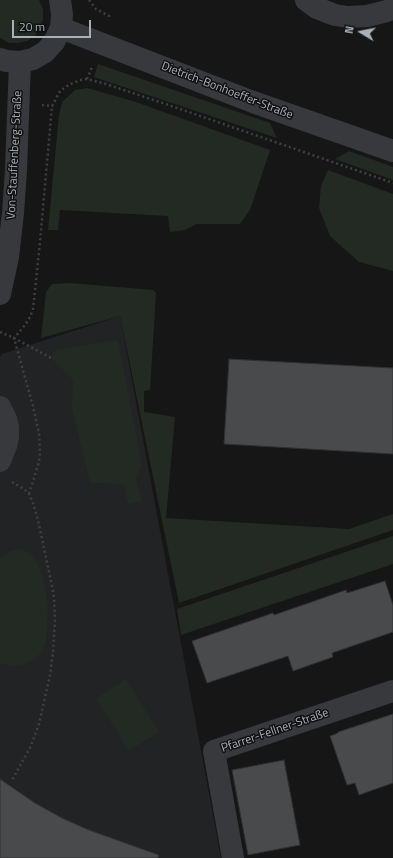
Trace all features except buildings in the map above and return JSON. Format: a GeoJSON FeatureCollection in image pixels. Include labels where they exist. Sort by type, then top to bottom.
{"type":"FeatureCollection","features":[{"type":"Feature","properties":{"kind":"street"},"geometry":{"type":"LineString","coordinates":[[10,61],[33,59],[45,52],[54,42],[61,28],[62,14],[60,0]]}},
{"type":"Feature","properties":{"kind":"street"},"geometry":{"type":"LineString","coordinates":[[306,0],[326,12],[348,17],[366,16],[393,8]]}},
{"type":"Feature","properties":{"kind":"street","name":"Dietrich-Bonhoeffer-Straße"},"geometry":{"type":"LineString","coordinates":[[61,28],[266,106],[393,151]]}},
{"type":"Feature","properties":{"kind":"street","name":"Von-Stauffenberg-Straße"},"geometry":{"type":"LineString","coordinates":[[0,294],[8,257],[16,170],[10,61]]}},
{"type":"Feature","properties":{"kind":"street"},"geometry":{"type":"LineString","coordinates":[[0,407],[6,418],[8,436],[0,461]]}},
{"type":"Feature","properties":{"kind":"street","name":"Pfarrer-Fellner-Straße"},"geometry":{"type":"LineString","coordinates":[[233,858],[214,752],[393,691]]}},
{"type":"Feature","properties":{"kind":"path"},"geometry":{"type":"LineString","coordinates":[[87,79],[183,110],[393,183]]}},
{"type":"Feature","properties":{"kind":"path"},"geometry":{"type":"LineString","coordinates":[[14,338],[25,325],[33,309],[52,106]]}},
{"type":"Feature","properties":{"kind":"path"},"geometry":{"type":"LineString","coordinates":[[0,332],[51,358]]}},
{"type":"Feature","properties":{"kind":"path"},"geometry":{"type":"LineString","coordinates":[[12,481],[29,494],[33,503],[40,527],[52,586],[55,620],[50,675],[39,724],[30,748],[12,780]]}},
{"type":"Feature","properties":{"kind":"shaded area"},"geometry":{"type":"Polygon","coordinates":[[[0,0],[39,0],[43,9],[43,19],[35,36],[27,41],[18,43],[9,43],[0,38],[0,0]]]}},
{"type":"Feature","properties":{"kind":"shaded area"},"geometry":{"type":"Polygon","coordinates":[[[98,64],[270,123],[277,138],[94,77],[98,64]]]}},
{"type":"Feature","properties":{"kind":"shaded area"},"geometry":{"type":"Polygon","coordinates":[[[87,88],[133,101],[270,150],[250,210],[240,224],[196,224],[185,230],[170,232],[168,216],[60,210],[58,230],[48,230],[59,115],[62,102],[75,90],[87,88]]]}},
{"type":"Feature","properties":{"kind":"shaded area"},"geometry":{"type":"Polygon","coordinates":[[[349,151],[393,167],[393,180],[335,159],[349,151]]]}},
{"type":"Feature","properties":{"kind":"shaded area"},"geometry":{"type":"Polygon","coordinates":[[[328,170],[393,194],[393,271],[359,262],[330,236],[319,208],[321,186],[328,170]]]}},
{"type":"Feature","properties":{"kind":"shaded area"},"geometry":{"type":"Polygon","coordinates":[[[70,283],[153,290],[156,293],[150,390],[144,391],[144,412],[175,417],[166,518],[349,529],[393,514],[393,530],[179,603],[120,316],[41,338],[46,292],[52,284],[70,283]]]}},
{"type":"Feature","properties":{"kind":"shaded area"},"geometry":{"type":"Polygon","coordinates":[[[120,316],[221,858],[0,858],[0,357],[2,354],[120,316]]]}},
{"type":"Feature","properties":{"kind":"shaded area"},"geometry":{"type":"Polygon","coordinates":[[[118,340],[142,465],[136,479],[142,501],[128,504],[124,484],[90,483],[72,408],[73,380],[51,358],[55,350],[118,340]]]}},
{"type":"Feature","properties":{"kind":"shaded area"},"geometry":{"type":"Polygon","coordinates":[[[393,536],[393,564],[181,635],[177,609],[393,536]]]}},
{"type":"Feature","properties":{"kind":"shaded area"},"geometry":{"type":"Polygon","coordinates":[[[18,549],[26,551],[32,556],[42,574],[48,606],[47,630],[46,641],[42,652],[33,660],[23,665],[12,666],[0,664],[0,559],[10,551],[18,549]]]}},
{"type":"Feature","properties":{"kind":"shaded area"},"geometry":{"type":"Polygon","coordinates":[[[126,679],[159,732],[129,751],[96,698],[126,679]]]}}]}
